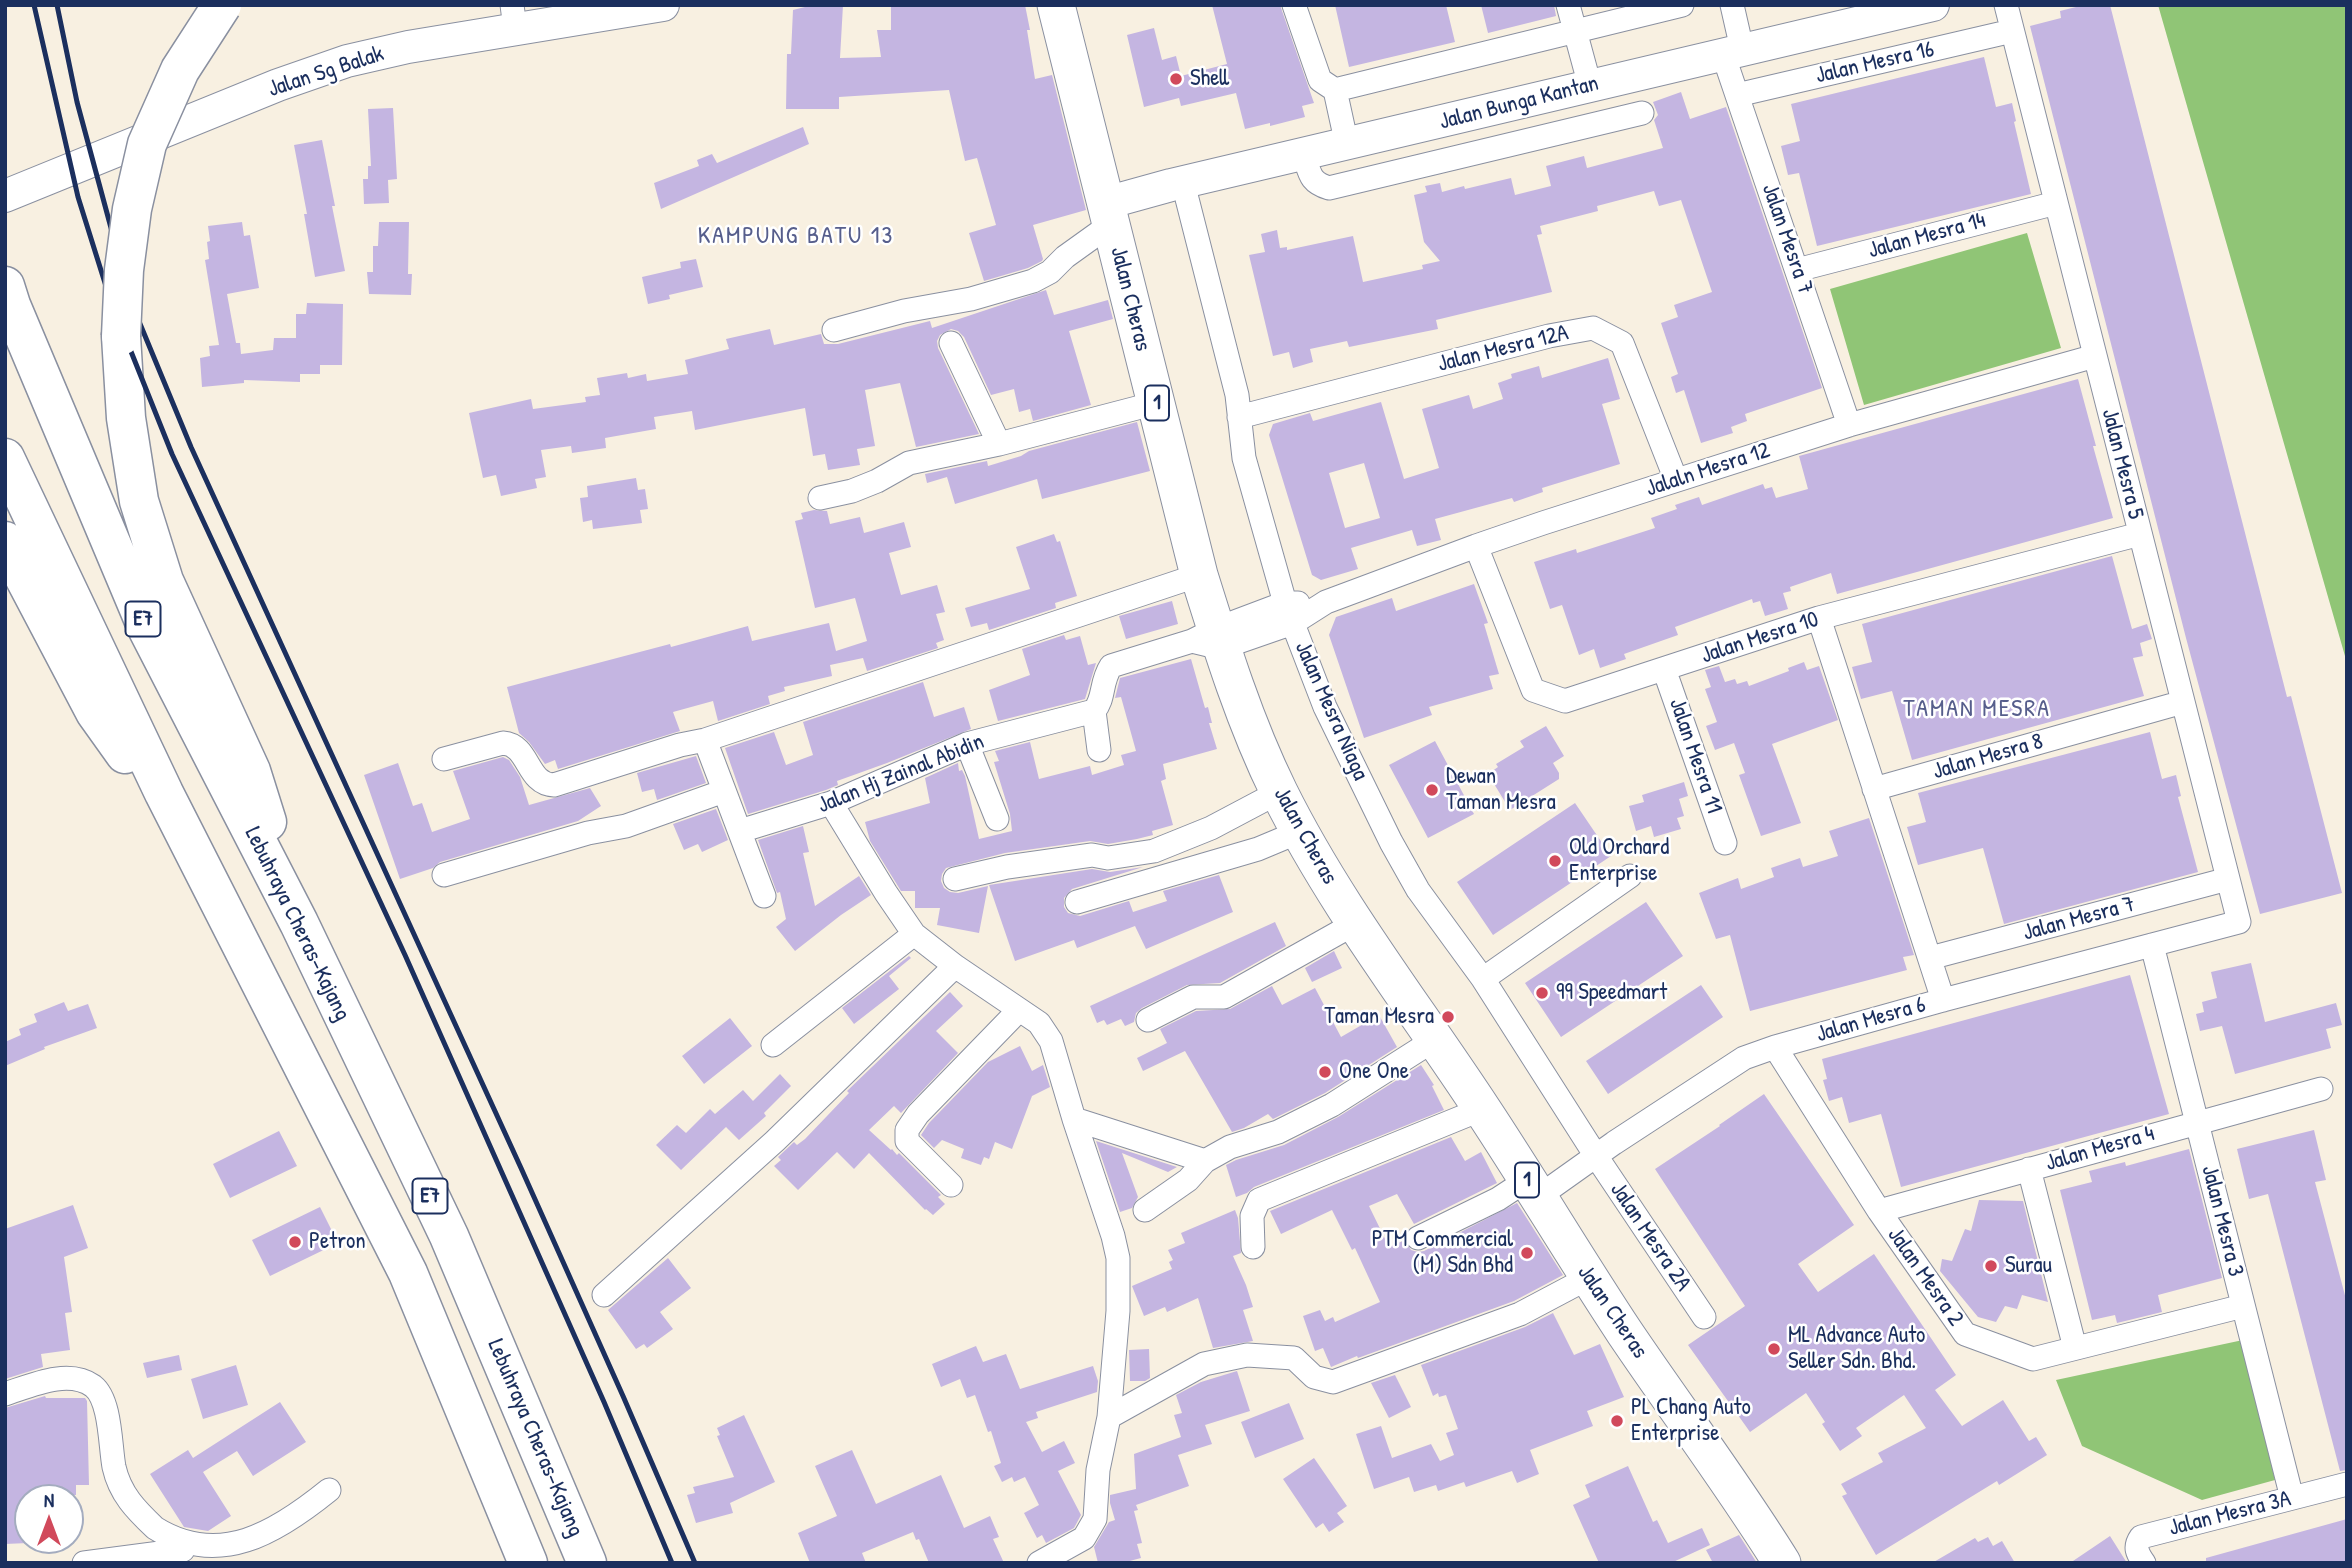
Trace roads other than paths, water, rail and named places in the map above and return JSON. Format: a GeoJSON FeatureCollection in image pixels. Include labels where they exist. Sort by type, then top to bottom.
{"type":"FeatureCollection","features":[{"type":"Feature","properties":{"kind":"highway"},"geometry":{"type":"LineString","coordinates":[[222,5],[180,70],[147,144],[132,209],[124,270],[121,336],[126,418],[139,501],[164,581],[251,772],[299,923]]}},
{"type":"Feature","properties":{"kind":"highway","name":"Lebuhraya Cheras–Kajang"},"geometry":{"type":"LineString","coordinates":[[8,295],[147,628],[299,923],[449,1236],[587,1563]]}},
{"type":"Feature","properties":{"kind":"highway","name":"E7"},"geometry":{"type":"LineString","coordinates":[[5,458],[163,793],[408,1273],[528,1563]]}},
{"type":"Feature","properties":{"kind":"highway"},"geometry":{"type":"LineString","coordinates":[[5,541],[95,712],[124,752],[163,793]]}},
{"type":"Feature","properties":{"kind":"main road","name":"Jalan Cheras"},"geometry":{"type":"LineString","coordinates":[[1056,5],[1199,575],[1210,640],[1279,792],[1354,924],[1482,1109],[1588,1278],[1782,1563]]}},
{"type":"Feature","properties":{"kind":"street","name":"Jalan Sg Balak"},"geometry":{"type":"LineString","coordinates":[[5,196],[278,85],[347,61],[513,17],[663,5]]}},
{"type":"Feature","properties":{"kind":"street"},"geometry":{"type":"LineString","coordinates":[[1294,5],[1320,80],[1335,90],[1347,145]]}},
{"type":"Feature","properties":{"kind":"street"},"geometry":{"type":"LineString","coordinates":[[1568,5],[1590,86]]}},
{"type":"Feature","properties":{"kind":"street"},"geometry":{"type":"LineString","coordinates":[[1335,90],[1682,5]]}},
{"type":"Feature","properties":{"kind":"street","name":"Jalan Mesra 7"},"geometry":{"type":"LineString","coordinates":[[1731,5],[1737,95],[1849,425]]}},
{"type":"Feature","properties":{"kind":"street","name":"Jalan Bunga Kantan"},"geometry":{"type":"LineString","coordinates":[[1108,213],[1183,184],[1933,5]]}},
{"type":"Feature","properties":{"kind":"street","name":"Jalan Mesra 5"},"geometry":{"type":"LineString","coordinates":[[2006,5],[2239,922]]}},
{"type":"Feature","properties":{"kind":"street","name":"Jalan Mesra 16"},"geometry":{"type":"LineString","coordinates":[[1737,95],[2012,31]]}},
{"type":"Feature","properties":{"kind":"street"},"geometry":{"type":"LineString","coordinates":[[1304,155],[1310,174],[1317,184],[1329,188],[1642,113]]}},
{"type":"Feature","properties":{"kind":"street","name":"Jalan Mesra Niaga"},"geometry":{"type":"LineString","coordinates":[[1183,184],[1237,396],[1244,458],[1289,613],[1325,707],[1391,842],[1418,890],[1483,979],[1596,1156]]}},
{"type":"Feature","properties":{"kind":"street","name":"Jalan Mesra 14"},"geometry":{"type":"LineString","coordinates":[[1797,270],[2056,202]]}},
{"type":"Feature","properties":{"kind":"street"},"geometry":{"type":"LineString","coordinates":[[834,330],[904,311],[971,299],[1033,281],[1050,272],[1108,213]]}},
{"type":"Feature","properties":{"kind":"street","name":"Jalan Mesra 12A"},"geometry":{"type":"LineString","coordinates":[[1239,417],[1536,340],[1593,328],[1622,343],[1676,480]]}},
{"type":"Feature","properties":{"kind":"street"},"geometry":{"type":"LineString","coordinates":[[951,343],[999,444]]}},
{"type":"Feature","properties":{"kind":"street","name":"Jalaln Mesra 12"},"geometry":{"type":"LineString","coordinates":[[1210,640],[1326,602],[1476,546],[1676,480],[1849,425],[2095,356]]}},
{"type":"Feature","properties":{"kind":"street"},"geometry":{"type":"LineString","coordinates":[[820,498],[852,491],[909,463],[999,444],[1156,403]]}},
{"type":"Feature","properties":{"kind":"street","name":"Jalan Mesra 10"},"geometry":{"type":"LineString","coordinates":[[1476,546],[1533,690],[1565,701],[1819,618],[2140,534]]}},
{"type":"Feature","properties":{"kind":"street"},"geometry":{"type":"LineString","coordinates":[[444,759],[503,743],[512,744],[519,750],[537,779],[544,785],[554,785],[680,745],[705,740],[1199,575]]}},
{"type":"Feature","properties":{"kind":"street"},"geometry":{"type":"LineString","coordinates":[[1819,618],[1943,1000]]}},
{"type":"Feature","properties":{"kind":"street"},"geometry":{"type":"LineString","coordinates":[[1099,751],[1094,711],[1100,704],[1103,678],[1111,666],[1210,640]]}},
{"type":"Feature","properties":{"kind":"street","name":"Jalan Mesra 11"},"geometry":{"type":"LineString","coordinates":[[1664,669],[1725,843]]}},
{"type":"Feature","properties":{"kind":"street","name":"Jalan Mesra 8"},"geometry":{"type":"LineString","coordinates":[[1874,789],[2183,702]]}},
{"type":"Feature","properties":{"kind":"street","name":"Jalan Hj Zainal Abidin"},"geometry":{"type":"LineString","coordinates":[[740,831],[831,803],[967,744],[1094,711]]}},
{"type":"Feature","properties":{"kind":"street"},"geometry":{"type":"LineString","coordinates":[[705,740],[764,896]]}},
{"type":"Feature","properties":{"kind":"street"},"geometry":{"type":"LineString","coordinates":[[967,744],[997,819]]}},
{"type":"Feature","properties":{"kind":"street"},"geometry":{"type":"LineString","coordinates":[[444,875],[588,832],[626,826],[724,791]]}},
{"type":"Feature","properties":{"kind":"street"},"geometry":{"type":"LineString","coordinates":[[955,879],[1007,867],[1092,855],[1108,858],[1154,851],[1211,828],[1279,792]]}},
{"type":"Feature","properties":{"kind":"street"},"geometry":{"type":"LineString","coordinates":[[831,803],[914,934],[1039,1024],[1051,1041],[1113,1236],[1118,1258],[1118,1311],[1109,1417],[1098,1470],[1095,1519],[1084,1538],[1039,1563]]}},
{"type":"Feature","properties":{"kind":"street"},"geometry":{"type":"LineString","coordinates":[[1077,902],[1258,849],[1301,831]]}},
{"type":"Feature","properties":{"kind":"street"},"geometry":{"type":"LineString","coordinates":[[1483,979],[1630,876]]}},
{"type":"Feature","properties":{"kind":"street","name":"Jalan Mesra 7"},"geometry":{"type":"LineString","coordinates":[[1930,958],[2228,879]]}},
{"type":"Feature","properties":{"kind":"street","name":"Jalan Mesra 6"},"geometry":{"type":"LineString","coordinates":[[1418,1238],[1498,1199],[1532,1188],[1596,1156],[1744,1058],[1943,1000],[2239,922]]}},
{"type":"Feature","properties":{"kind":"street"},"geometry":{"type":"LineString","coordinates":[[1148,1020],[1193,997],[1224,997],[1354,924]]}},
{"type":"Feature","properties":{"kind":"street"},"geometry":{"type":"LineString","coordinates":[[772,1045],[914,934]]}},
{"type":"Feature","properties":{"kind":"street","name":"Jalan Mesra 3"},"geometry":{"type":"LineString","coordinates":[[2152,945],[2292,1498]]}},
{"type":"Feature","properties":{"kind":"street"},"geometry":{"type":"LineString","coordinates":[[604,1295],[775,1141],[955,966]]}},
{"type":"Feature","properties":{"kind":"street"},"geometry":{"type":"LineString","coordinates":[[951,1185],[907,1141],[907,1130],[918,1114],[1019,1010]]}},
{"type":"Feature","properties":{"kind":"street"},"geometry":{"type":"LineString","coordinates":[[1145,1210],[1188,1180],[1205,1161],[1230,1147],[1278,1132],[1332,1105],[1434,1040]]}},
{"type":"Feature","properties":{"kind":"street","name":"Jalan Mesra 2"},"geometry":{"type":"LineString","coordinates":[[1776,1047],[1880,1211],[1965,1334],[2033,1359],[2243,1306]]}},
{"type":"Feature","properties":{"kind":"street","name":"Jalan Mesra 4"},"geometry":{"type":"LineString","coordinates":[[1880,1211],[2321,1089]]}},
{"type":"Feature","properties":{"kind":"street"},"geometry":{"type":"LineString","coordinates":[[1253,1247],[1252,1216],[1259,1200],[1482,1109]]}},
{"type":"Feature","properties":{"kind":"street"},"geometry":{"type":"LineString","coordinates":[[1074,1119],[1205,1161]]}},
{"type":"Feature","properties":{"kind":"street","name":"Jalan Mesra 2A"},"geometry":{"type":"LineString","coordinates":[[1596,1156],[1704,1317]]}},
{"type":"Feature","properties":{"kind":"street"},"geometry":{"type":"LineString","coordinates":[[2029,1169],[2075,1348]]}},
{"type":"Feature","properties":{"kind":"street"},"geometry":{"type":"LineString","coordinates":[[1109,1417],[1205,1364],[1247,1355],[1294,1358],[1314,1377],[1333,1382],[1520,1314],[1588,1278]]}},
{"type":"Feature","properties":{"kind":"street"},"geometry":{"type":"LineString","coordinates":[[5,1394],[56,1379],[77,1380],[94,1387],[105,1405],[114,1468],[121,1488],[132,1506],[166,1539],[183,1550],[206,1556],[229,1555],[252,1548],[271,1537],[330,1490]]}},
{"type":"Feature","properties":{"kind":"street","name":"Jalan Mesra 3A"},"geometry":{"type":"LineString","coordinates":[[2144,1563],[2137,1553],[2136,1543],[2141,1537],[2347,1484]]}},
{"type":"Feature","properties":{"kind":"street"},"geometry":{"type":"LineString","coordinates":[[84,1563],[183,1550]]}},
{"type":"Feature","properties":{"kind":"railway"},"geometry":{"type":"LineString","coordinates":[[34,5],[78,197],[110,299],[172,454],[405,955],[604,1402],[672,1563]]}},
{"type":"Feature","properties":{"kind":"railway"},"geometry":{"type":"LineString","coordinates":[[57,5],[77,102],[131,302],[191,447],[521,1168],[695,1563]]}},
{"type":"Feature","properties":{"kind":"place","name":"Shell"},"geometry":{"type":"Point","coordinates":[1176,79]}},
{"type":"Feature","properties":{"kind":"place","name":"Dewan Taman Mesra"},"geometry":{"type":"Point","coordinates":[1432,790]}},
{"type":"Feature","properties":{"kind":"place","name":"Old Orchard Enterprise"},"geometry":{"type":"Point","coordinates":[1555,861]}},
{"type":"Feature","properties":{"kind":"place","name":"99 Speedmart"},"geometry":{"type":"Point","coordinates":[1542,993]}},
{"type":"Feature","properties":{"kind":"place","name":"Taman Mesra"},"geometry":{"type":"Point","coordinates":[1448,1017]}},
{"type":"Feature","properties":{"kind":"place","name":"One One"},"geometry":{"type":"Point","coordinates":[1325,1072]}},
{"type":"Feature","properties":{"kind":"place","name":"Petron"},"geometry":{"type":"Point","coordinates":[295,1242]}},
{"type":"Feature","properties":{"kind":"place","name":"PTM Commercial (M) Sdn Bhd"},"geometry":{"type":"Point","coordinates":[1527,1253]}},
{"type":"Feature","properties":{"kind":"place","name":"Surau"},"geometry":{"type":"Point","coordinates":[1991,1266]}},
{"type":"Feature","properties":{"kind":"place","name":"ML Advance Auto Seller Sdn. Bhd."},"geometry":{"type":"Point","coordinates":[1774,1349]}},
{"type":"Feature","properties":{"kind":"place","name":"PL Chang Auto Enterprise"},"geometry":{"type":"Point","coordinates":[1617,1421]}},
{"type":"Feature","properties":{"kind":"district","name":"KAMPUNG BATU 13"},"geometry":{"type":"Point","coordinates":[796,237]}},
{"type":"Feature","properties":{"kind":"district","name":"TAMAN MESRA"},"geometry":{"type":"Point","coordinates":[1977,710]}}]}
